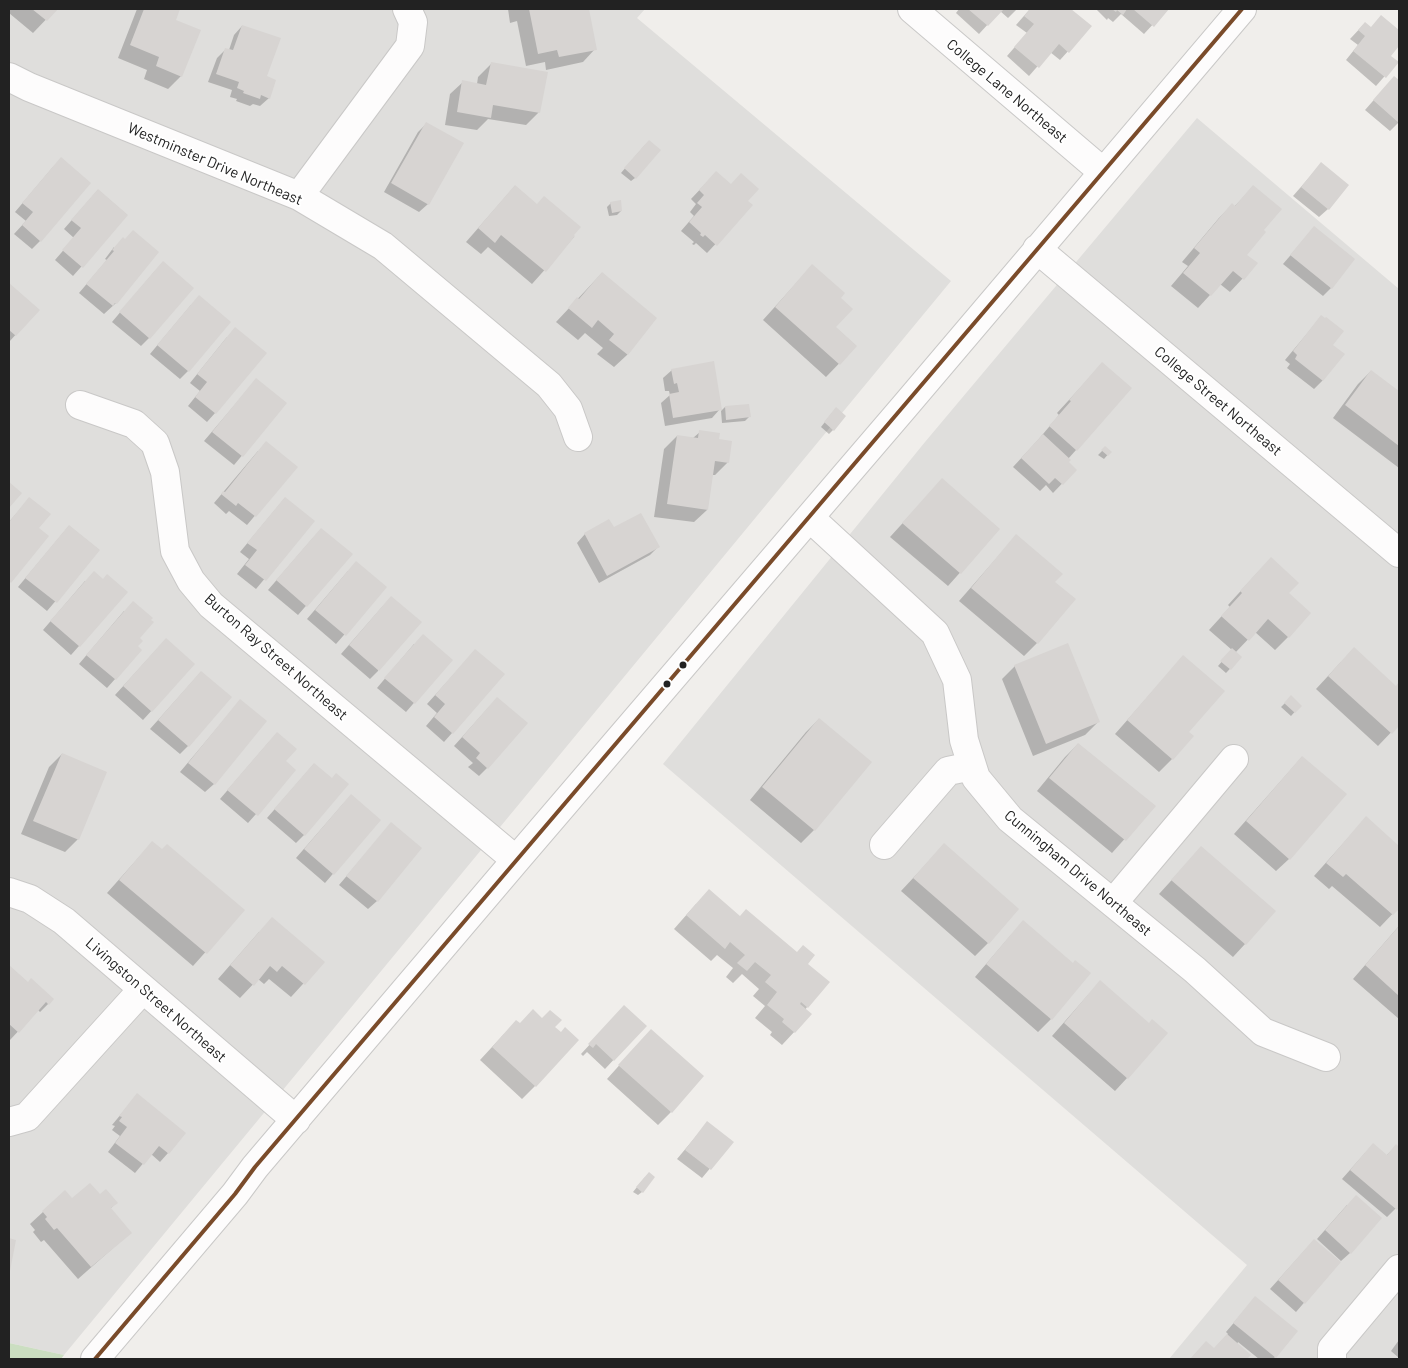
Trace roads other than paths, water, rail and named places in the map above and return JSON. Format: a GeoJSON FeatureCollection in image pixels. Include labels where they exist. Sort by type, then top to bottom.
{"type":"FeatureCollection","features":[{"type":"Feature","properties":{"kind":"street"},"geometry":{"type":"LineString","coordinates":[[299,196],[410,46],[413,22],[407,9]]}},
{"type":"Feature","properties":{"kind":"street","name":"College Lane Northeast"},"geometry":{"type":"LineString","coordinates":[[912,9],[1103,172]]}},
{"type":"Feature","properties":{"kind":"street"},"geometry":{"type":"LineString","coordinates":[[95,1359],[516,860],[810,518],[1242,9]]}},
{"type":"Feature","properties":{"kind":"street","name":"Westminster Drive Northeast"},"geometry":{"type":"LineString","coordinates":[[9,77],[38,91],[299,196],[383,246],[549,385],[568,409],[578,437]]}},
{"type":"Feature","properties":{"kind":"street","name":"College Street Northeast"},"geometry":{"type":"LineString","coordinates":[[1037,249],[1399,552]]}},
{"type":"Feature","properties":{"kind":"street","name":"Burton Ray Street Northeast"},"geometry":{"type":"LineString","coordinates":[[80,405],[134,424],[155,443],[165,472],[175,551],[191,580],[211,605],[516,860]]}},
{"type":"Feature","properties":{"kind":"street","name":"Cunningham Drive Northeast"},"geometry":{"type":"LineString","coordinates":[[810,518],[935,633],[957,680],[964,740],[976,778],[1010,819],[1195,970],[1263,1032],[1326,1057]]}},
{"type":"Feature","properties":{"kind":"street"},"geometry":{"type":"LineString","coordinates":[[1113,903],[1234,760]]}},
{"type":"Feature","properties":{"kind":"street"},"geometry":{"type":"LineString","coordinates":[[884,845],[948,771],[972,766]]}},
{"type":"Feature","properties":{"kind":"street","name":"Livingston Street Northeast"},"geometry":{"type":"LineString","coordinates":[[9,892],[30,899],[64,921],[296,1120]]}},
{"type":"Feature","properties":{"kind":"street"},"geometry":{"type":"LineString","coordinates":[[9,1122],[27,1117],[143,989]]}},
{"type":"Feature","properties":{"kind":"street"},"geometry":{"type":"LineString","coordinates":[[1332,1359],[1332,1349],[1399,1269]]}}]}
